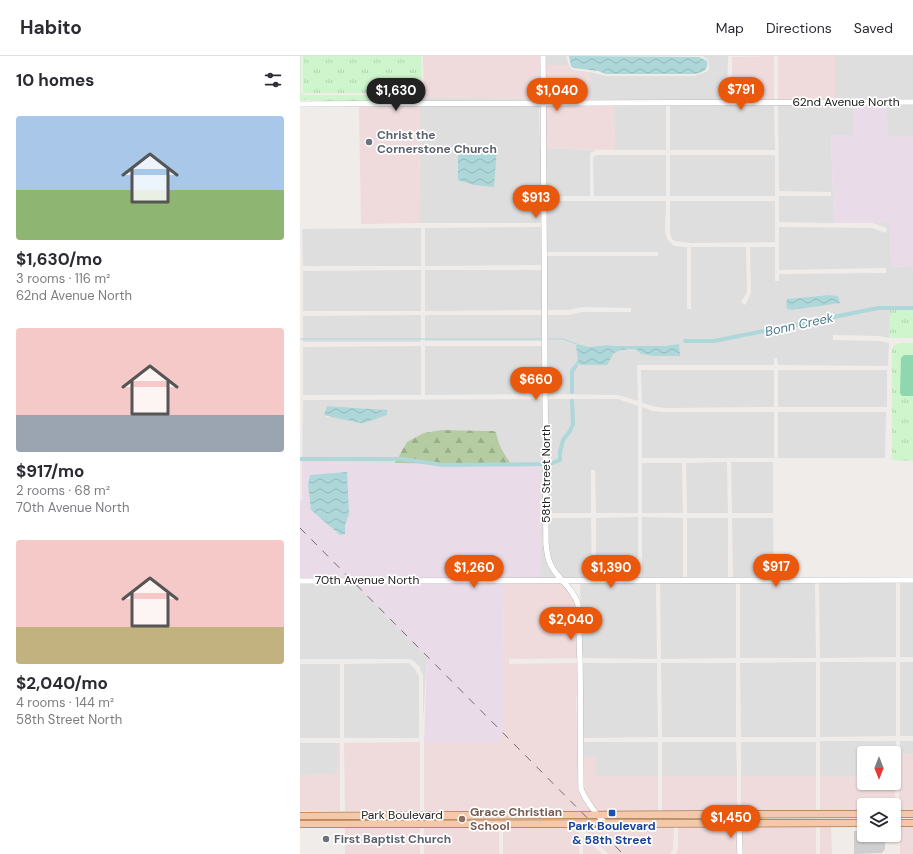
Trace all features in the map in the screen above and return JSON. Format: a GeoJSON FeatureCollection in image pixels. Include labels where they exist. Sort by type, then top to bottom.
{"type":"FeatureCollection","features":[{"type":"Feature","properties":{"kind":"main road"},"geometry":{"type":"LineString","coordinates":[[631,824],[641,819],[651,819],[654,814]]}},
{"type":"Feature","properties":{"kind":"main road"},"geometry":{"type":"LineString","coordinates":[[676,824],[678,820],[692,818],[697,814]]}},
{"type":"Feature","properties":{"kind":"main road"},"geometry":{"type":"LineString","coordinates":[[715,824],[716,821],[735,818],[739,814]]}},
{"type":"Feature","properties":{"kind":"main road"},"geometry":{"type":"LineString","coordinates":[[739,824],[746,820],[758,818],[767,814]]}},
{"type":"Feature","properties":{"kind":"main road"},"geometry":{"type":"LineString","coordinates":[[793,823],[801,819],[813,818],[818,814]]}},
{"type":"Feature","properties":{"kind":"main road"},"geometry":{"type":"LineString","coordinates":[[818,823],[825,819],[839,818],[843,814]]}},
{"type":"Feature","properties":{"kind":"main road","name":"Park Boulevard"},"geometry":{"type":"LineString","coordinates":[[300,816],[857,814]]}},
{"type":"Feature","properties":{"kind":"main road"},"geometry":{"type":"LineString","coordinates":[[901,817],[913,814]]}},
{"type":"Feature","properties":{"kind":"main road"},"geometry":{"type":"LineString","coordinates":[[901,819],[913,819]]}},
{"type":"Feature","properties":{"kind":"main road"},"geometry":{"type":"LineString","coordinates":[[901,820],[913,823]]}},
{"type":"Feature","properties":{"kind":"main road","name":"Park Boulevard"},"geometry":{"type":"LineString","coordinates":[[300,824],[857,823]]}},
{"type":"Feature","properties":{"kind":"street","name":"58th Street North"},"geometry":{"type":"LineString","coordinates":[[543,56],[546,544],[550,563],[575,595],[578,604],[581,789],[584,796],[597,814],[607,824]]}},
{"type":"Feature","properties":{"kind":"street","name":"62nd Avenue North"},"geometry":{"type":"LineString","coordinates":[[300,104],[913,102]]}},
{"type":"Feature","properties":{"kind":"street","name":"70th Avenue North"},"geometry":{"type":"LineString","coordinates":[[300,581],[913,580]]}},
{"type":"Feature","properties":{"kind":"street"},"geometry":{"type":"LineString","coordinates":[[739,824],[740,854]]}},
{"type":"Feature","properties":{"kind":"shaded area"},"geometry":{"type":"Polygon","coordinates":[[[423,56],[541,56],[541,100],[422,97],[424,93],[423,56]]]}},
{"type":"Feature","properties":{"kind":"shaded area"},"geometry":{"type":"Polygon","coordinates":[[[545,56],[566,56],[569,65],[545,65],[545,56]]]}},
{"type":"Feature","properties":{"kind":"shaded area"},"geometry":{"type":"Polygon","coordinates":[[[703,56],[728,56],[727,100],[590,100],[590,72],[606,76],[695,76],[706,72],[709,69],[708,60],[703,56]]]}},
{"type":"Feature","properties":{"kind":"shaded area"},"geometry":{"type":"Polygon","coordinates":[[[774,56],[774,100],[732,100],[732,57],[774,56]]]}},
{"type":"Feature","properties":{"kind":"shaded area"},"geometry":{"type":"Polygon","coordinates":[[[778,56],[835,56],[835,100],[778,101],[778,56]]]}},
{"type":"Feature","properties":{"kind":"shaded area"},"geometry":{"type":"Polygon","coordinates":[[[835,56],[913,56],[913,100],[835,100],[835,56]]]}},
{"type":"Feature","properties":{"kind":"shaded area"},"geometry":{"type":"Polygon","coordinates":[[[545,65],[569,65],[572,70],[590,72],[590,100],[593,101],[545,100],[545,65]]]}},
{"type":"Feature","properties":{"kind":"shaded area"},"geometry":{"type":"Polygon","coordinates":[[[422,97],[539,99],[539,100],[421,101],[422,97]]]}},
{"type":"Feature","properties":{"kind":"shaded area"},"geometry":{"type":"Polygon","coordinates":[[[913,104],[913,136],[888,136],[886,105],[913,104]]]}},
{"type":"Feature","properties":{"kind":"shaded area"},"geometry":{"type":"Polygon","coordinates":[[[420,105],[539,105],[540,148],[542,148],[542,223],[419,223],[420,105]]]}},
{"type":"Feature","properties":{"kind":"shaded area"},"geometry":{"type":"Polygon","coordinates":[[[420,105],[419,223],[361,224],[359,106],[420,105]]]}},
{"type":"Feature","properties":{"kind":"shaded area"},"geometry":{"type":"Polygon","coordinates":[[[545,105],[614,105],[615,150],[546,148],[545,105]]]}},
{"type":"Feature","properties":{"kind":"shaded area"},"geometry":{"type":"Polygon","coordinates":[[[614,105],[666,105],[666,150],[615,150],[614,105]]]}},
{"type":"Feature","properties":{"kind":"shaded area"},"geometry":{"type":"Polygon","coordinates":[[[670,105],[774,106],[775,150],[670,150],[670,105]]]}},
{"type":"Feature","properties":{"kind":"shaded area"},"geometry":{"type":"Polygon","coordinates":[[[778,105],[853,106],[854,135],[831,136],[834,223],[779,222],[779,196],[831,196],[831,192],[779,191],[778,105]]]}},
{"type":"Feature","properties":{"kind":"shaded area"},"geometry":{"type":"Polygon","coordinates":[[[886,105],[888,136],[913,136],[913,266],[891,267],[890,222],[834,223],[831,135],[854,135],[853,106],[886,105]]]}},
{"type":"Feature","properties":{"kind":"shaded area"},"geometry":{"type":"Polygon","coordinates":[[[546,148],[597,150],[590,153],[590,196],[546,196],[546,148]]]}},
{"type":"Feature","properties":{"kind":"shaded area"},"geometry":{"type":"Polygon","coordinates":[[[666,155],[666,196],[594,196],[593,159],[594,156],[666,155]]]}},
{"type":"Feature","properties":{"kind":"shaded area"},"geometry":{"type":"Polygon","coordinates":[[[670,155],[775,155],[775,196],[670,196],[670,155]]]}},
{"type":"Feature","properties":{"kind":"shaded area"},"geometry":{"type":"Polygon","coordinates":[[[546,201],[666,201],[665,232],[667,239],[674,246],[687,247],[687,309],[691,309],[691,247],[746,247],[747,292],[741,302],[745,305],[751,293],[750,247],[775,247],[775,281],[779,281],[779,274],[886,273],[886,268],[779,270],[779,227],[872,228],[886,233],[887,228],[873,223],[842,223],[890,222],[891,267],[913,266],[913,309],[891,309],[889,338],[880,336],[833,335],[833,340],[880,341],[889,343],[888,366],[778,365],[777,358],[774,358],[774,365],[637,365],[638,401],[618,395],[547,394],[546,315],[569,315],[582,312],[631,312],[631,308],[582,307],[569,310],[546,310],[546,256],[658,256],[658,252],[546,252],[546,201]],[[828,295],[787,299],[792,310],[840,302],[828,295]],[[578,344],[578,360],[575,362],[610,359],[614,353],[621,350],[637,350],[665,346],[607,345],[589,347],[578,344]]]}},
{"type":"Feature","properties":{"kind":"shaded area"},"geometry":{"type":"Polygon","coordinates":[[[670,201],[775,201],[775,242],[689,243],[675,241],[672,239],[670,233],[670,201]]]}},
{"type":"Feature","properties":{"kind":"shaded area"},"geometry":{"type":"Polygon","coordinates":[[[542,227],[543,265],[425,266],[425,228],[542,227]]]}},
{"type":"Feature","properties":{"kind":"shaded area"},"geometry":{"type":"Polygon","coordinates":[[[421,228],[421,266],[303,266],[302,229],[421,228]]]}},
{"type":"Feature","properties":{"kind":"shaded area"},"geometry":{"type":"Polygon","coordinates":[[[421,270],[421,311],[303,311],[303,271],[421,270]]]}},
{"type":"Feature","properties":{"kind":"shaded area"},"geometry":{"type":"Polygon","coordinates":[[[425,270],[543,270],[542,310],[425,311],[425,270]]]}},
{"type":"Feature","properties":{"kind":"shaded area"},"geometry":{"type":"Polygon","coordinates":[[[421,315],[421,342],[303,342],[303,316],[421,315]]]}},
{"type":"Feature","properties":{"kind":"shaded area"},"geometry":{"type":"Polygon","coordinates":[[[425,315],[542,315],[542,341],[425,341],[425,315]]]}},
{"type":"Feature","properties":{"kind":"shaded area"},"geometry":{"type":"Polygon","coordinates":[[[421,346],[421,395],[303,395],[303,347],[421,346]]]}},
{"type":"Feature","properties":{"kind":"shaded area"},"geometry":{"type":"Polygon","coordinates":[[[425,346],[542,346],[543,394],[425,395],[425,346]]]}},
{"type":"Feature","properties":{"kind":"shaded area"},"geometry":{"type":"Polygon","coordinates":[[[641,370],[774,370],[774,407],[664,408],[642,403],[641,370]]]}},
{"type":"Feature","properties":{"kind":"shaded area"},"geometry":{"type":"Polygon","coordinates":[[[778,370],[887,370],[887,407],[778,407],[778,370]]]}},
{"type":"Feature","properties":{"kind":"shaded area"},"geometry":{"type":"Polygon","coordinates":[[[543,399],[544,545],[558,578],[540,578],[542,465],[512,465],[501,450],[497,441],[496,432],[442,430],[407,442],[395,463],[302,462],[303,400],[543,399]],[[327,406],[324,415],[327,417],[336,417],[362,423],[387,410],[327,406]]]}},
{"type":"Feature","properties":{"kind":"shaded area"},"geometry":{"type":"Polygon","coordinates":[[[547,399],[618,399],[638,406],[638,513],[596,513],[595,470],[591,470],[591,513],[548,513],[547,399]]]}},
{"type":"Feature","properties":{"kind":"shaded area"},"geometry":{"type":"Polygon","coordinates":[[[642,407],[652,411],[664,412],[774,412],[774,458],[642,458],[642,407]]]}},
{"type":"Feature","properties":{"kind":"shaded area"},"geometry":{"type":"Polygon","coordinates":[[[778,412],[886,412],[885,458],[778,458],[778,412]]]}},
{"type":"Feature","properties":{"kind":"shaded area"},"geometry":{"type":"Polygon","coordinates":[[[302,462],[542,465],[540,578],[300,578],[300,500],[302,500],[302,462]],[[308,485],[311,510],[340,535],[349,514],[308,485]]]}},
{"type":"Feature","properties":{"kind":"shaded area"},"geometry":{"type":"Polygon","coordinates":[[[727,462],[728,513],[687,513],[686,463],[727,462]]]}},
{"type":"Feature","properties":{"kind":"shaded area"},"geometry":{"type":"Polygon","coordinates":[[[731,462],[773,462],[773,513],[732,513],[731,462]]]}},
{"type":"Feature","properties":{"kind":"shaded area"},"geometry":{"type":"Polygon","coordinates":[[[642,463],[682,463],[683,513],[642,513],[642,463]]]}},
{"type":"Feature","properties":{"kind":"shaded area"},"geometry":{"type":"Polygon","coordinates":[[[638,517],[638,577],[596,577],[596,518],[638,517]]]}},
{"type":"Feature","properties":{"kind":"shaded area"},"geometry":{"type":"Polygon","coordinates":[[[642,517],[683,518],[683,577],[642,577],[642,517]]]}},
{"type":"Feature","properties":{"kind":"shaded area"},"geometry":{"type":"Polygon","coordinates":[[[548,518],[591,518],[592,577],[564,578],[556,569],[552,562],[548,544],[548,518]]]}},
{"type":"Feature","properties":{"kind":"shaded area"},"geometry":{"type":"Polygon","coordinates":[[[687,518],[728,518],[728,577],[687,577],[687,518]]]}},
{"type":"Feature","properties":{"kind":"shaded area"},"geometry":{"type":"Polygon","coordinates":[[[732,518],[773,518],[774,577],[733,577],[732,518]]]}},
{"type":"Feature","properties":{"kind":"shaded area"},"geometry":{"type":"Polygon","coordinates":[[[353,582],[427,658],[423,722],[423,675],[419,666],[411,659],[300,659],[300,583],[353,582]]]}},
{"type":"Feature","properties":{"kind":"shaded area"},"geometry":{"type":"Polygon","coordinates":[[[353,582],[503,582],[504,665],[502,743],[424,743],[427,658],[353,582]]]}},
{"type":"Feature","properties":{"kind":"shaded area"},"geometry":{"type":"Polygon","coordinates":[[[503,582],[562,582],[569,590],[576,604],[578,658],[509,659],[509,664],[578,663],[578,689],[576,700],[579,789],[594,812],[424,812],[424,743],[501,743],[504,665],[503,582]]]}},
{"type":"Feature","properties":{"kind":"shaded area"},"geometry":{"type":"Polygon","coordinates":[[[580,582],[656,582],[657,659],[582,658],[580,582]]]}},
{"type":"Feature","properties":{"kind":"shaded area"},"geometry":{"type":"Polygon","coordinates":[[[660,582],[736,582],[736,658],[661,659],[660,582]]]}},
{"type":"Feature","properties":{"kind":"shaded area"},"geometry":{"type":"Polygon","coordinates":[[[740,582],[815,582],[816,658],[740,658],[740,582]]]}},
{"type":"Feature","properties":{"kind":"shaded area"},"geometry":{"type":"Polygon","coordinates":[[[819,582],[896,582],[896,657],[820,658],[819,582]]]}},
{"type":"Feature","properties":{"kind":"shaded area"},"geometry":{"type":"Polygon","coordinates":[[[900,582],[913,582],[913,657],[900,657],[900,582]]]}},
{"type":"Feature","properties":{"kind":"shaded area"},"geometry":{"type":"Polygon","coordinates":[[[816,662],[816,737],[741,737],[740,663],[816,662]]]}},
{"type":"Feature","properties":{"kind":"shaded area"},"geometry":{"type":"Polygon","coordinates":[[[820,662],[896,662],[896,736],[820,737],[820,662]]]}},
{"type":"Feature","properties":{"kind":"shaded area"},"geometry":{"type":"Polygon","coordinates":[[[900,662],[913,662],[913,736],[900,736],[900,662]]]}},
{"type":"Feature","properties":{"kind":"shaded area"},"geometry":{"type":"Polygon","coordinates":[[[409,663],[419,676],[419,738],[344,738],[344,664],[409,663]]]}},
{"type":"Feature","properties":{"kind":"shaded area"},"geometry":{"type":"Polygon","coordinates":[[[582,663],[657,663],[658,737],[582,738],[582,663]]]}},
{"type":"Feature","properties":{"kind":"shaded area"},"geometry":{"type":"Polygon","coordinates":[[[661,663],[736,663],[736,737],[662,737],[661,663]]]}},
{"type":"Feature","properties":{"kind":"shaded area"},"geometry":{"type":"Polygon","coordinates":[[[300,664],[340,664],[340,738],[300,738],[300,664]]]}},
{"type":"Feature","properties":{"kind":"shaded area"},"geometry":{"type":"Polygon","coordinates":[[[820,741],[896,741],[896,746],[857,746],[857,777],[820,776],[820,741]]]}},
{"type":"Feature","properties":{"kind":"shaded area"},"geometry":{"type":"Polygon","coordinates":[[[900,741],[913,741],[913,755],[901,753],[900,741]]]}},
{"type":"Feature","properties":{"kind":"shaded area"},"geometry":{"type":"Polygon","coordinates":[[[420,742],[420,812],[345,811],[344,743],[420,742]]]}},
{"type":"Feature","properties":{"kind":"shaded area"},"geometry":{"type":"Polygon","coordinates":[[[582,742],[658,742],[658,776],[596,776],[583,756],[582,742]]]}},
{"type":"Feature","properties":{"kind":"shaded area"},"geometry":{"type":"Polygon","coordinates":[[[662,742],[736,742],[737,776],[662,776],[662,742]]]}},
{"type":"Feature","properties":{"kind":"shaded area"},"geometry":{"type":"Polygon","coordinates":[[[741,742],[816,742],[816,776],[741,776],[741,742]]]}},
{"type":"Feature","properties":{"kind":"shaded area"},"geometry":{"type":"Polygon","coordinates":[[[300,743],[338,743],[338,774],[300,775],[300,743]]]}},
{"type":"Feature","properties":{"kind":"shaded area"},"geometry":{"type":"Polygon","coordinates":[[[338,743],[340,743],[340,811],[300,811],[300,775],[337,774],[338,743]]]}},
{"type":"Feature","properties":{"kind":"shaded area"},"geometry":{"type":"Polygon","coordinates":[[[901,753],[913,755],[913,811],[901,811],[901,798],[899,798],[899,790],[901,790],[901,753]]]}},
{"type":"Feature","properties":{"kind":"shaded area"},"geometry":{"type":"Polygon","coordinates":[[[583,756],[595,757],[596,776],[658,776],[658,812],[598,812],[583,789],[583,756]]]}},
{"type":"Feature","properties":{"kind":"shaded area"},"geometry":{"type":"Polygon","coordinates":[[[662,776],[737,776],[737,812],[662,812],[662,776]]]}},
{"type":"Feature","properties":{"kind":"shaded area"},"geometry":{"type":"Polygon","coordinates":[[[741,776],[816,776],[816,812],[741,812],[741,776]]]}},
{"type":"Feature","properties":{"kind":"shaded area"},"geometry":{"type":"Polygon","coordinates":[[[820,776],[857,777],[857,790],[895,790],[895,798],[857,798],[857,812],[820,812],[820,776]]]}},
{"type":"Feature","properties":{"kind":"shaded area"},"geometry":{"type":"Polygon","coordinates":[[[499,826],[499,854],[424,854],[424,827],[499,826]]]}},
{"type":"Feature","properties":{"kind":"shaded area"},"geometry":{"type":"Polygon","coordinates":[[[503,826],[579,826],[579,854],[503,854],[503,826]]]}},
{"type":"Feature","properties":{"kind":"shaded area"},"geometry":{"type":"Polygon","coordinates":[[[583,826],[674,826],[673,850],[670,854],[608,854],[583,829],[583,826]]]}},
{"type":"Feature","properties":{"kind":"shaded area"},"geometry":{"type":"Polygon","coordinates":[[[678,826],[737,826],[738,854],[676,854],[678,848],[678,826]]]}},
{"type":"Feature","properties":{"kind":"shaded area"},"geometry":{"type":"Polygon","coordinates":[[[741,826],[816,826],[816,854],[742,854],[741,826]]]}},
{"type":"Feature","properties":{"kind":"shaded area"},"geometry":{"type":"Polygon","coordinates":[[[820,826],[831,826],[832,854],[820,854],[820,826]]]}},
{"type":"Feature","properties":{"kind":"shaded area"},"geometry":{"type":"Polygon","coordinates":[[[901,826],[913,826],[913,854],[900,854],[901,826]]]}},
{"type":"Feature","properties":{"kind":"shaded area"},"geometry":{"type":"Polygon","coordinates":[[[345,827],[420,827],[420,854],[345,854],[345,827]]]}},
{"type":"Feature","properties":{"kind":"shaded area"},"geometry":{"type":"Polygon","coordinates":[[[854,831],[857,831],[857,842],[885,842],[885,849],[882,853],[854,854],[854,831]]]}},
{"type":"Feature","properties":{"kind":"shaded area"},"geometry":{"type":"Polygon","coordinates":[[[583,835],[602,854],[583,854],[583,835]]]}},
{"type":"Feature","properties":{"kind":"green space"},"geometry":{"type":"Polygon","coordinates":[[[300,56],[301,93],[303,95],[422,95],[421,101],[322,102],[322,100],[300,100],[300,56]]]}},
{"type":"Feature","properties":{"kind":"green space"},"geometry":{"type":"Polygon","coordinates":[[[303,56],[421,56],[422,93],[303,93],[303,56]]]}},
{"type":"Feature","properties":{"kind":"green space"},"geometry":{"type":"Polygon","coordinates":[[[890,309],[913,309],[913,338],[889,338],[890,309]]]}},
{"type":"Feature","properties":{"kind":"green space"},"geometry":{"type":"Polygon","coordinates":[[[900,343],[913,343],[913,461],[891,460],[892,350],[894,345],[900,343]]]}},
{"type":"Feature","properties":{"kind":"green space"},"geometry":{"type":"Polygon","coordinates":[[[904,355],[913,355],[913,396],[902,396],[900,393],[901,358],[904,355]]]}},
{"type":"Feature","properties":{"kind":"green space"},"geometry":{"type":"Polygon","coordinates":[[[442,430],[496,432],[498,441],[512,465],[395,463],[407,442],[424,433],[442,430]]]}},
{"type":"Feature","properties":{"kind":"water"},"geometry":{"type":"Polygon","coordinates":[[[569,56],[699,57],[707,61],[707,67],[705,70],[695,74],[606,74],[598,71],[573,68],[571,66],[569,56]]]}},
{"type":"Feature","properties":{"kind":"water"},"geometry":{"type":"Polygon","coordinates":[[[461,145],[497,148],[494,187],[474,185],[458,180],[458,151],[461,145]]]}},
{"type":"Feature","properties":{"kind":"water"},"geometry":{"type":"Polygon","coordinates":[[[828,295],[838,296],[840,303],[792,310],[787,309],[787,299],[828,295]]]}},
{"type":"Feature","properties":{"kind":"water"},"geometry":{"type":"Polygon","coordinates":[[[578,344],[589,347],[607,345],[665,346],[679,344],[680,356],[654,356],[641,354],[637,350],[631,349],[621,350],[614,353],[607,365],[581,365],[575,363],[578,360],[576,346],[578,344]]]}},
{"type":"Feature","properties":{"kind":"water"},"geometry":{"type":"Polygon","coordinates":[[[327,406],[387,410],[387,415],[368,422],[360,423],[324,415],[327,406]]]}},
{"type":"Feature","properties":{"kind":"water"},"geometry":{"type":"Polygon","coordinates":[[[347,472],[349,514],[345,525],[345,534],[340,535],[311,510],[308,485],[310,475],[347,472]]]}},
{"type":"Feature","properties":{"kind":"waterway","name":"Bonn Creek"},"geometry":{"type":"LineString","coordinates":[[685,341],[714,341],[878,308],[913,308]]}},
{"type":"Feature","properties":{"kind":"waterway"},"geometry":{"type":"LineString","coordinates":[[300,339],[541,339]]}},
{"type":"Feature","properties":{"kind":"waterway"},"geometry":{"type":"LineString","coordinates":[[547,339],[563,339],[577,344]]}},
{"type":"Feature","properties":{"kind":"waterway"},"geometry":{"type":"LineString","coordinates":[[572,392],[572,371],[576,366]]}},
{"type":"Feature","properties":{"kind":"waterway"},"geometry":{"type":"LineString","coordinates":[[300,459],[402,459],[443,465],[550,464],[560,460],[563,440],[573,424],[572,401]]}},
{"type":"Feature","properties":{"kind":"railway"},"geometry":{"type":"LineString","coordinates":[[300,528],[623,854]]}},
{"type":"Feature","properties":{"kind":"place","name":"Christ the Cornerstone Church"},"geometry":{"type":"Point","coordinates":[369,142]}},
{"type":"Feature","properties":{"kind":"place","name":"Park Boulevard & 58th Street"},"geometry":{"type":"Point","coordinates":[612,813]}},
{"type":"Feature","properties":{"kind":"place","name":"Grace Christian School"},"geometry":{"type":"Point","coordinates":[462,819]}},
{"type":"Feature","properties":{"kind":"place","name":"First Baptist Church"},"geometry":{"type":"Point","coordinates":[326,839]}}]}
